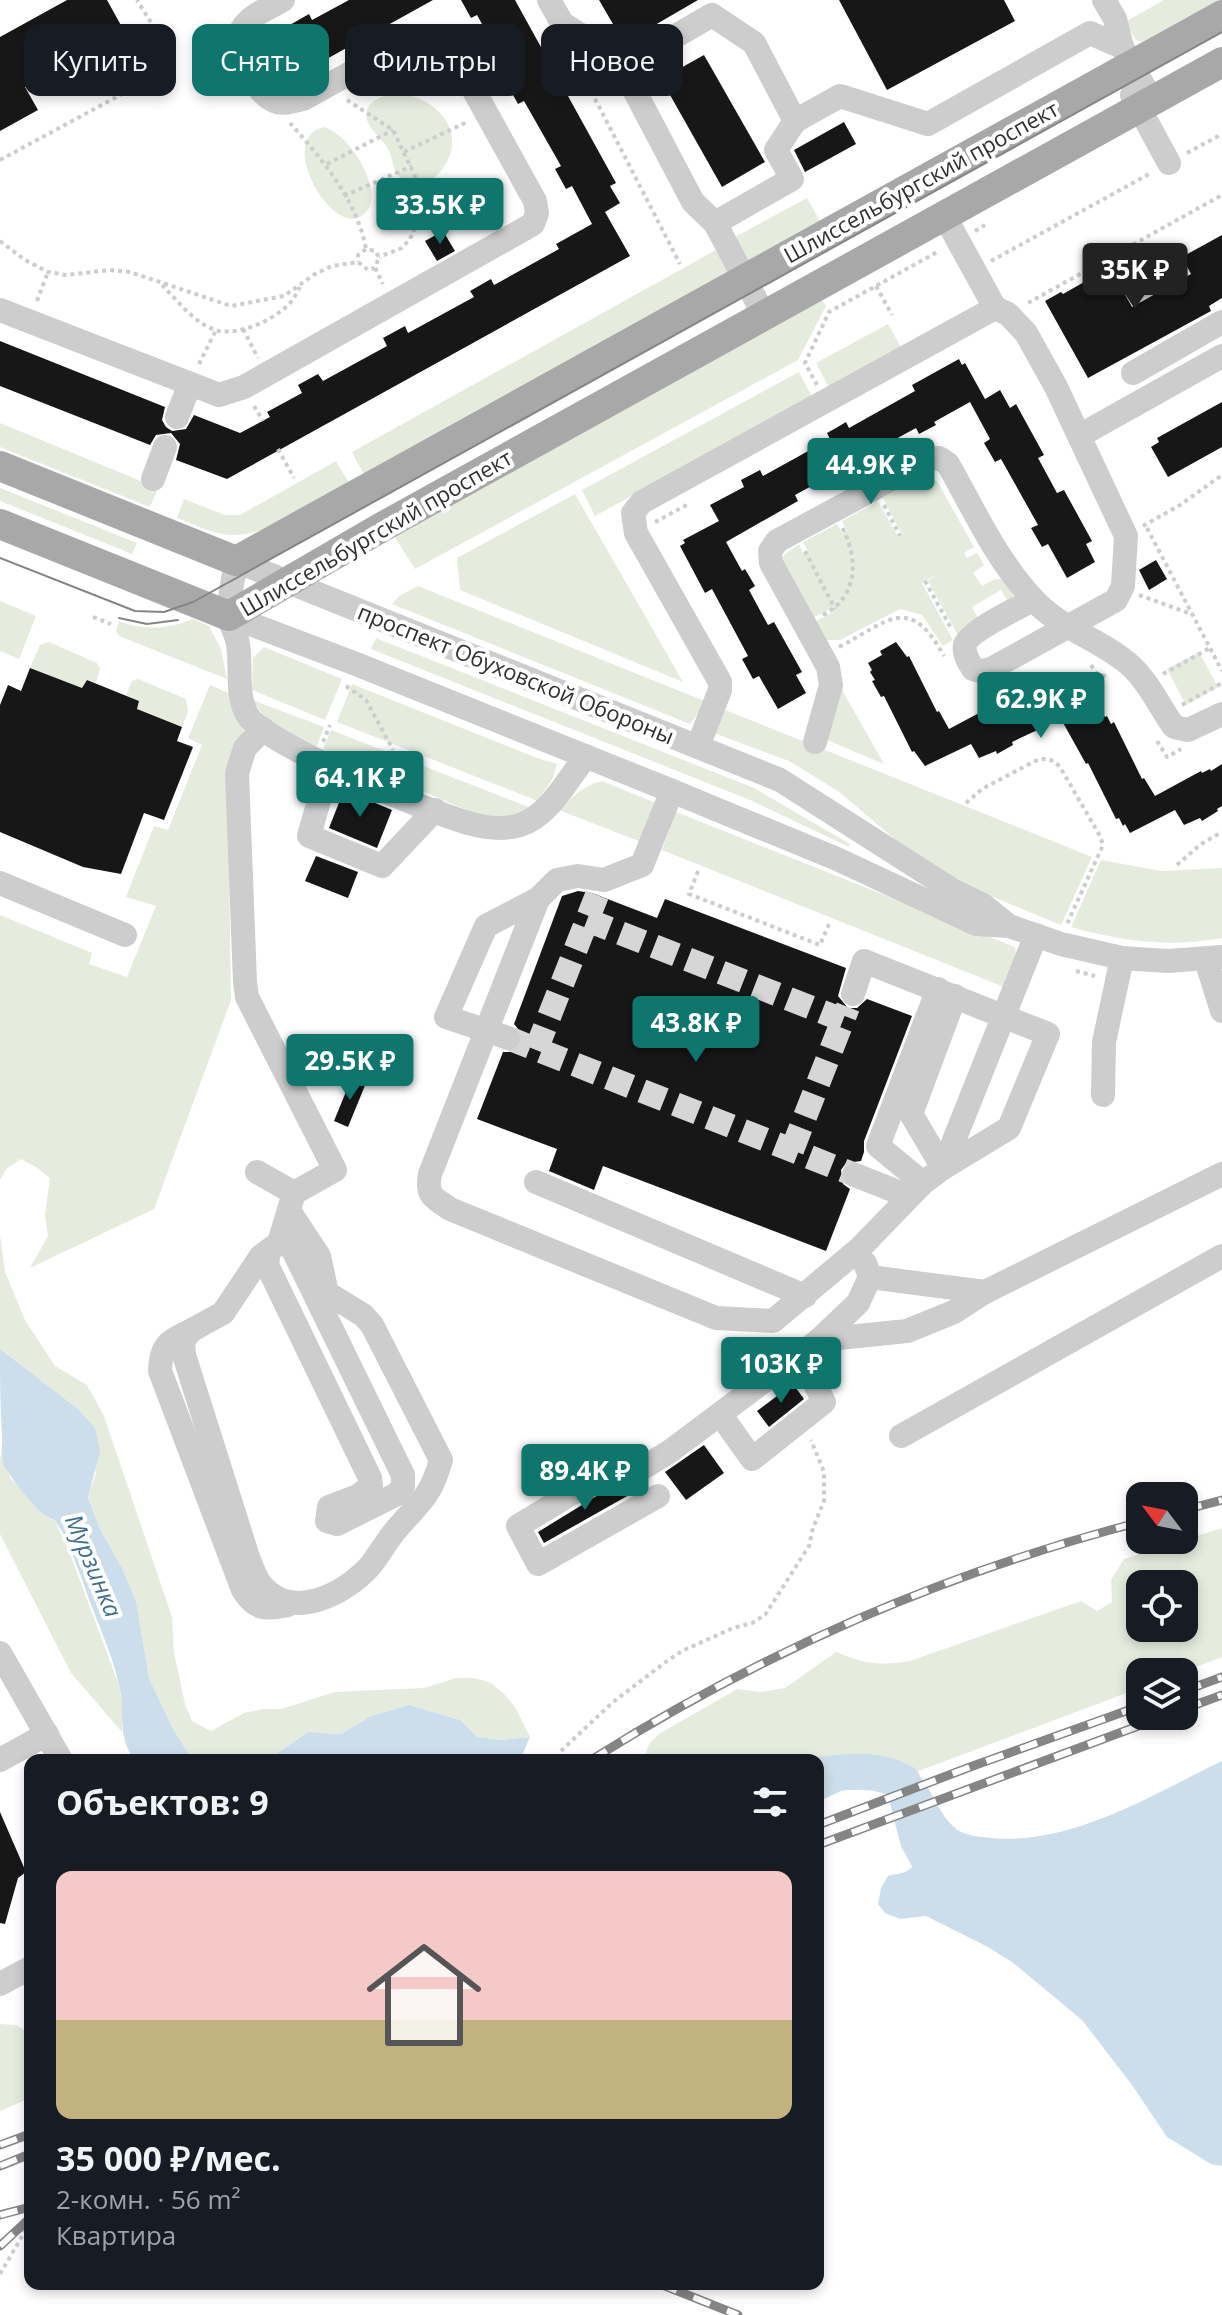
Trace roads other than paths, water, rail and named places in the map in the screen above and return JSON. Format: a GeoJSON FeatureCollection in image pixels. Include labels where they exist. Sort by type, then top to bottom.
{"type":"FeatureCollection","features":[{"type":"Feature","properties":{"kind":"main road","name":"Шлиссельбургский проспект"},"geometry":{"type":"LineString","coordinates":[[236,561],[745,280],[1124,62],[1222,15]]}},
{"type":"Feature","properties":{"kind":"main road","name":"Шлиссельбургский проспект"},"geometry":{"type":"LineString","coordinates":[[229,616],[764,315],[951,228],[1145,104],[1222,62]]}},
{"type":"Feature","properties":{"kind":"main road","name":"проспект Обуховской Обороны"},"geometry":{"type":"LineString","coordinates":[[0,466],[236,561]]}},
{"type":"Feature","properties":{"kind":"main road","name":"проспект Обуховской Обороны"},"geometry":{"type":"LineString","coordinates":[[0,524],[229,616]]}},
{"type":"Feature","properties":{"kind":"street"},"geometry":{"type":"LineString","coordinates":[[0,310],[219,395],[244,387],[533,224],[537,213],[535,201],[452,51],[442,40],[429,35],[416,37],[303,99],[288,103],[274,101],[261,92],[240,54],[237,41],[242,28],[251,18],[283,0]]}},
{"type":"Feature","properties":{"kind":"street"},"geometry":{"type":"LineString","coordinates":[[549,0],[564,24]]}},
{"type":"Feature","properties":{"kind":"street"},"geometry":{"type":"LineString","coordinates":[[1104,0],[1115,19],[1124,62],[1169,163]]}},
{"type":"Feature","properties":{"kind":"street"},"geometry":{"type":"LineString","coordinates":[[683,25],[710,7],[754,43],[795,121]]}},
{"type":"Feature","properties":{"kind":"street"},"geometry":{"type":"LineString","coordinates":[[715,223],[792,179],[776,150],[795,121],[840,96],[928,124],[1090,33],[1124,62]]}},
{"type":"Feature","properties":{"kind":"street"},"geometry":{"type":"LineString","coordinates":[[637,96],[693,202],[715,223],[764,315]]}},
{"type":"Feature","properties":{"kind":"street"},"geometry":{"type":"LineString","coordinates":[[951,228],[1002,311],[1026,333],[1079,436],[1136,530],[1123,586],[1116,600],[991,669],[973,669],[965,655],[965,644],[973,634],[1033,600]]}},
{"type":"Feature","properties":{"kind":"street"},"geometry":{"type":"LineString","coordinates":[[698,746],[720,690],[720,682],[636,533],[633,513],[642,502],[826,401],[1002,311]]}},
{"type":"Feature","properties":{"kind":"street"},"geometry":{"type":"LineString","coordinates":[[1147,398],[1130,367],[1222,322]]}},
{"type":"Feature","properties":{"kind":"street"},"geometry":{"type":"LineString","coordinates":[[1079,436],[1222,356]]}},
{"type":"Feature","properties":{"kind":"street"},"geometry":{"type":"LineString","coordinates":[[177,417],[190,384]]}},
{"type":"Feature","properties":{"kind":"street"},"geometry":{"type":"LineString","coordinates":[[153,479],[165,447]]}},
{"type":"Feature","properties":{"kind":"street"},"geometry":{"type":"LineString","coordinates":[[815,742],[831,685],[828,667],[771,563],[770,551],[777,541],[929,459],[939,458],[948,464],[1002,561],[1033,600],[1131,666],[1146,683],[1174,727],[1181,731],[1188,730],[1222,714]]}},
{"type":"Feature","properties":{"kind":"street","name":"проспект Обуховской Обороны"},"geometry":{"type":"LineString","coordinates":[[236,561],[780,780],[954,891],[983,905],[1009,926]]}},
{"type":"Feature","properties":{"kind":"street","name":"Шлиссельбургский проспект"},"geometry":{"type":"LineString","coordinates":[[229,616],[236,561]]}},
{"type":"Feature","properties":{"kind":"street"},"geometry":{"type":"LineString","coordinates":[[229,616],[238,643],[240,691],[248,716],[285,744],[435,810],[494,828],[522,825],[544,810],[586,756]]}},
{"type":"Feature","properties":{"kind":"street","name":"проспект Обуховской Обороны"},"geometry":{"type":"LineString","coordinates":[[229,616],[586,756],[837,859],[976,924],[1009,926],[1097,954],[1122,958],[1168,961],[1214,958]]}},
{"type":"Feature","properties":{"kind":"street"},"geometry":{"type":"LineString","coordinates":[[257,1172],[292,1203],[319,1256],[327,1293],[403,1475],[403,1486],[397,1494],[337,1524],[327,1521],[329,1507],[358,1496],[371,1486],[370,1478],[267,1265],[292,1203],[335,1170],[247,997],[237,773],[245,748],[263,729]]}},
{"type":"Feature","properties":{"kind":"street"},"geometry":{"type":"LineString","coordinates":[[329,765],[309,836],[382,866],[435,810]]}},
{"type":"Feature","properties":{"kind":"street"},"geometry":{"type":"LineString","coordinates":[[498,1034],[446,1017],[486,926],[538,899],[557,880],[578,876],[600,888],[642,865],[672,791]]}},
{"type":"Feature","properties":{"kind":"street"},"geometry":{"type":"LineString","coordinates":[[0,883],[125,935]]}},
{"type":"Feature","properties":{"kind":"street"},"geometry":{"type":"LineString","coordinates":[[538,899],[498,1034],[430,1174],[427,1188],[431,1196],[450,1209],[716,1318],[773,1321],[859,1249],[916,1190],[943,1168],[1009,1128],[1048,1034],[864,961],[853,994]]}},
{"type":"Feature","properties":{"kind":"street"},"geometry":{"type":"LineString","coordinates":[[943,1168],[1036,935]]}},
{"type":"Feature","properties":{"kind":"street"},"geometry":{"type":"LineString","coordinates":[[1103,1095],[1104,1042],[1122,958]]}},
{"type":"Feature","properties":{"kind":"street"},"geometry":{"type":"LineString","coordinates":[[1214,958],[1222,1011]]}},
{"type":"Feature","properties":{"kind":"street"},"geometry":{"type":"LineString","coordinates":[[943,1168],[911,1114],[946,993]]}},
{"type":"Feature","properties":{"kind":"street"},"geometry":{"type":"LineString","coordinates":[[916,1190],[878,1146],[946,993]]}},
{"type":"Feature","properties":{"kind":"street"},"geometry":{"type":"LineString","coordinates":[[819,1340],[907,1331],[954,1312],[985,1292],[1222,1174]]}},
{"type":"Feature","properties":{"kind":"street"},"geometry":{"type":"LineString","coordinates":[[855,1175],[916,1190]]}},
{"type":"Feature","properties":{"kind":"street"},"geometry":{"type":"LineString","coordinates":[[536,1182],[805,1296]]}},
{"type":"Feature","properties":{"kind":"street"},"geometry":{"type":"LineString","coordinates":[[288,1244],[338,1318],[363,1315],[372,1325],[441,1460],[430,1492],[370,1566],[349,1584],[325,1597],[292,1604],[274,1597],[261,1585],[247,1554],[184,1355],[183,1340],[192,1330],[223,1313],[261,1256],[274,1247],[288,1244]]}},
{"type":"Feature","properties":{"kind":"street"},"geometry":{"type":"LineString","coordinates":[[641,1469],[662,1502],[538,1564],[518,1526],[619,1465],[641,1469],[819,1340],[858,1303],[870,1277],[859,1249]]}},
{"type":"Feature","properties":{"kind":"street"},"geometry":{"type":"LineString","coordinates":[[901,1436],[1222,1256]]}},
{"type":"Feature","properties":{"kind":"street"},"geometry":{"type":"LineString","coordinates":[[870,1277],[985,1292]]}},
{"type":"Feature","properties":{"kind":"street"},"geometry":{"type":"LineString","coordinates":[[278,1311],[283,1322],[301,1335]]}},
{"type":"Feature","properties":{"kind":"street"},"geometry":{"type":"LineString","coordinates":[[720,1414],[752,1459],[824,1402],[810,1374],[797,1357]]}},
{"type":"Feature","properties":{"kind":"street"},"geometry":{"type":"LineString","coordinates":[[0,1653],[58,1754]]}},
{"type":"Feature","properties":{"kind":"street"},"geometry":{"type":"LineString","coordinates":[[0,1760],[47,1734]]}},
{"type":"Feature","properties":{"kind":"street"},"geometry":{"type":"LineString","coordinates":[[0,1984],[24,1971]]}},
{"type":"Feature","properties":{"kind":"water"},"geometry":{"type":"Polygon","coordinates":[[[0,1349],[77,1408],[95,1428],[100,1451],[88,1497],[99,1527],[136,1601],[149,1678],[189,1754],[131,1754],[129,1751],[123,1733],[121,1695],[116,1674],[69,1546],[55,1521],[35,1506],[3,1463],[0,1349]]]}},
{"type":"Feature","properties":{"kind":"water"},"geometry":{"type":"Polygon","coordinates":[[[409,1705],[460,1720],[477,1737],[502,1740],[530,1737],[523,1754],[276,1754],[308,1732],[341,1734],[371,1716],[409,1705]]]}},
{"type":"Feature","properties":{"kind":"water"},"geometry":{"type":"Polygon","coordinates":[[[858,1758],[900,1762],[910,1767],[924,1782],[954,1827],[978,1837],[1014,1839],[1045,1835],[1106,1817],[1222,1761],[1222,2166],[1211,2164],[1167,2137],[1082,2020],[1012,1962],[926,1916],[900,1919],[885,1913],[878,1904],[881,1888],[888,1876],[907,1871],[918,1854],[911,1818],[898,1787],[887,1784],[867,1783],[824,1799],[824,1759],[858,1758]]]}},
{"type":"Feature","properties":{"kind":"waterway","name":"Мурзинка"},"geometry":{"type":"LineString","coordinates":[[824,1774],[872,1772],[903,1782],[918,1840],[942,1883]]}},
{"type":"Feature","properties":{"kind":"tunnel"},"geometry":{"type":"LineString","coordinates":[[536,1050],[597,895]]}},
{"type":"Feature","properties":{"kind":"tunnel"},"geometry":{"type":"LineString","coordinates":[[587,920],[843,1020]]}},
{"type":"Feature","properties":{"kind":"tunnel"},"geometry":{"type":"LineString","coordinates":[[792,1150],[848,1007]]}},
{"type":"Feature","properties":{"kind":"tunnel"},"geometry":{"type":"LineString","coordinates":[[508,1038],[855,1175]]}},
{"type":"Feature","properties":{"kind":"tram line"},"geometry":{"type":"LineString","coordinates":[[0,558],[135,611],[164,612],[193,602],[1222,32]]}},
{"type":"Feature","properties":{"kind":"tram line"},"geometry":{"type":"LineString","coordinates":[[119,618],[147,624],[178,620]]}},
{"type":"Feature","properties":{"kind":"railway"},"geometry":{"type":"LineString","coordinates":[[1198,1506],[1222,1500]]}},
{"type":"Feature","properties":{"kind":"railway"},"geometry":{"type":"LineString","coordinates":[[601,1754],[722,1684],[856,1620],[995,1566],[1126,1526]]}},
{"type":"Feature","properties":{"kind":"railway"},"geometry":{"type":"LineString","coordinates":[[1198,1686],[1222,1677]]}},
{"type":"Feature","properties":{"kind":"railway"},"geometry":{"type":"LineString","coordinates":[[1198,1704],[1222,1695]]}},
{"type":"Feature","properties":{"kind":"railway"},"geometry":{"type":"LineString","coordinates":[[824,1823],[1126,1711]]}},
{"type":"Feature","properties":{"kind":"railway"},"geometry":{"type":"LineString","coordinates":[[824,1843],[1127,1730]]}},
{"type":"Feature","properties":{"kind":"railway"},"geometry":{"type":"LineString","coordinates":[[0,2145],[24,2136]]}},
{"type":"Feature","properties":{"kind":"railway"},"geometry":{"type":"LineString","coordinates":[[0,2166],[24,2156]]}},
{"type":"Feature","properties":{"kind":"railway"},"geometry":{"type":"LineString","coordinates":[[0,2215],[24,2209]]}},
{"type":"Feature","properties":{"kind":"railway"},"geometry":{"type":"LineString","coordinates":[[0,2246],[24,2224]]}},
{"type":"Feature","properties":{"kind":"railway"},"geometry":{"type":"LineString","coordinates":[[675,2290],[738,2315]]}}]}
